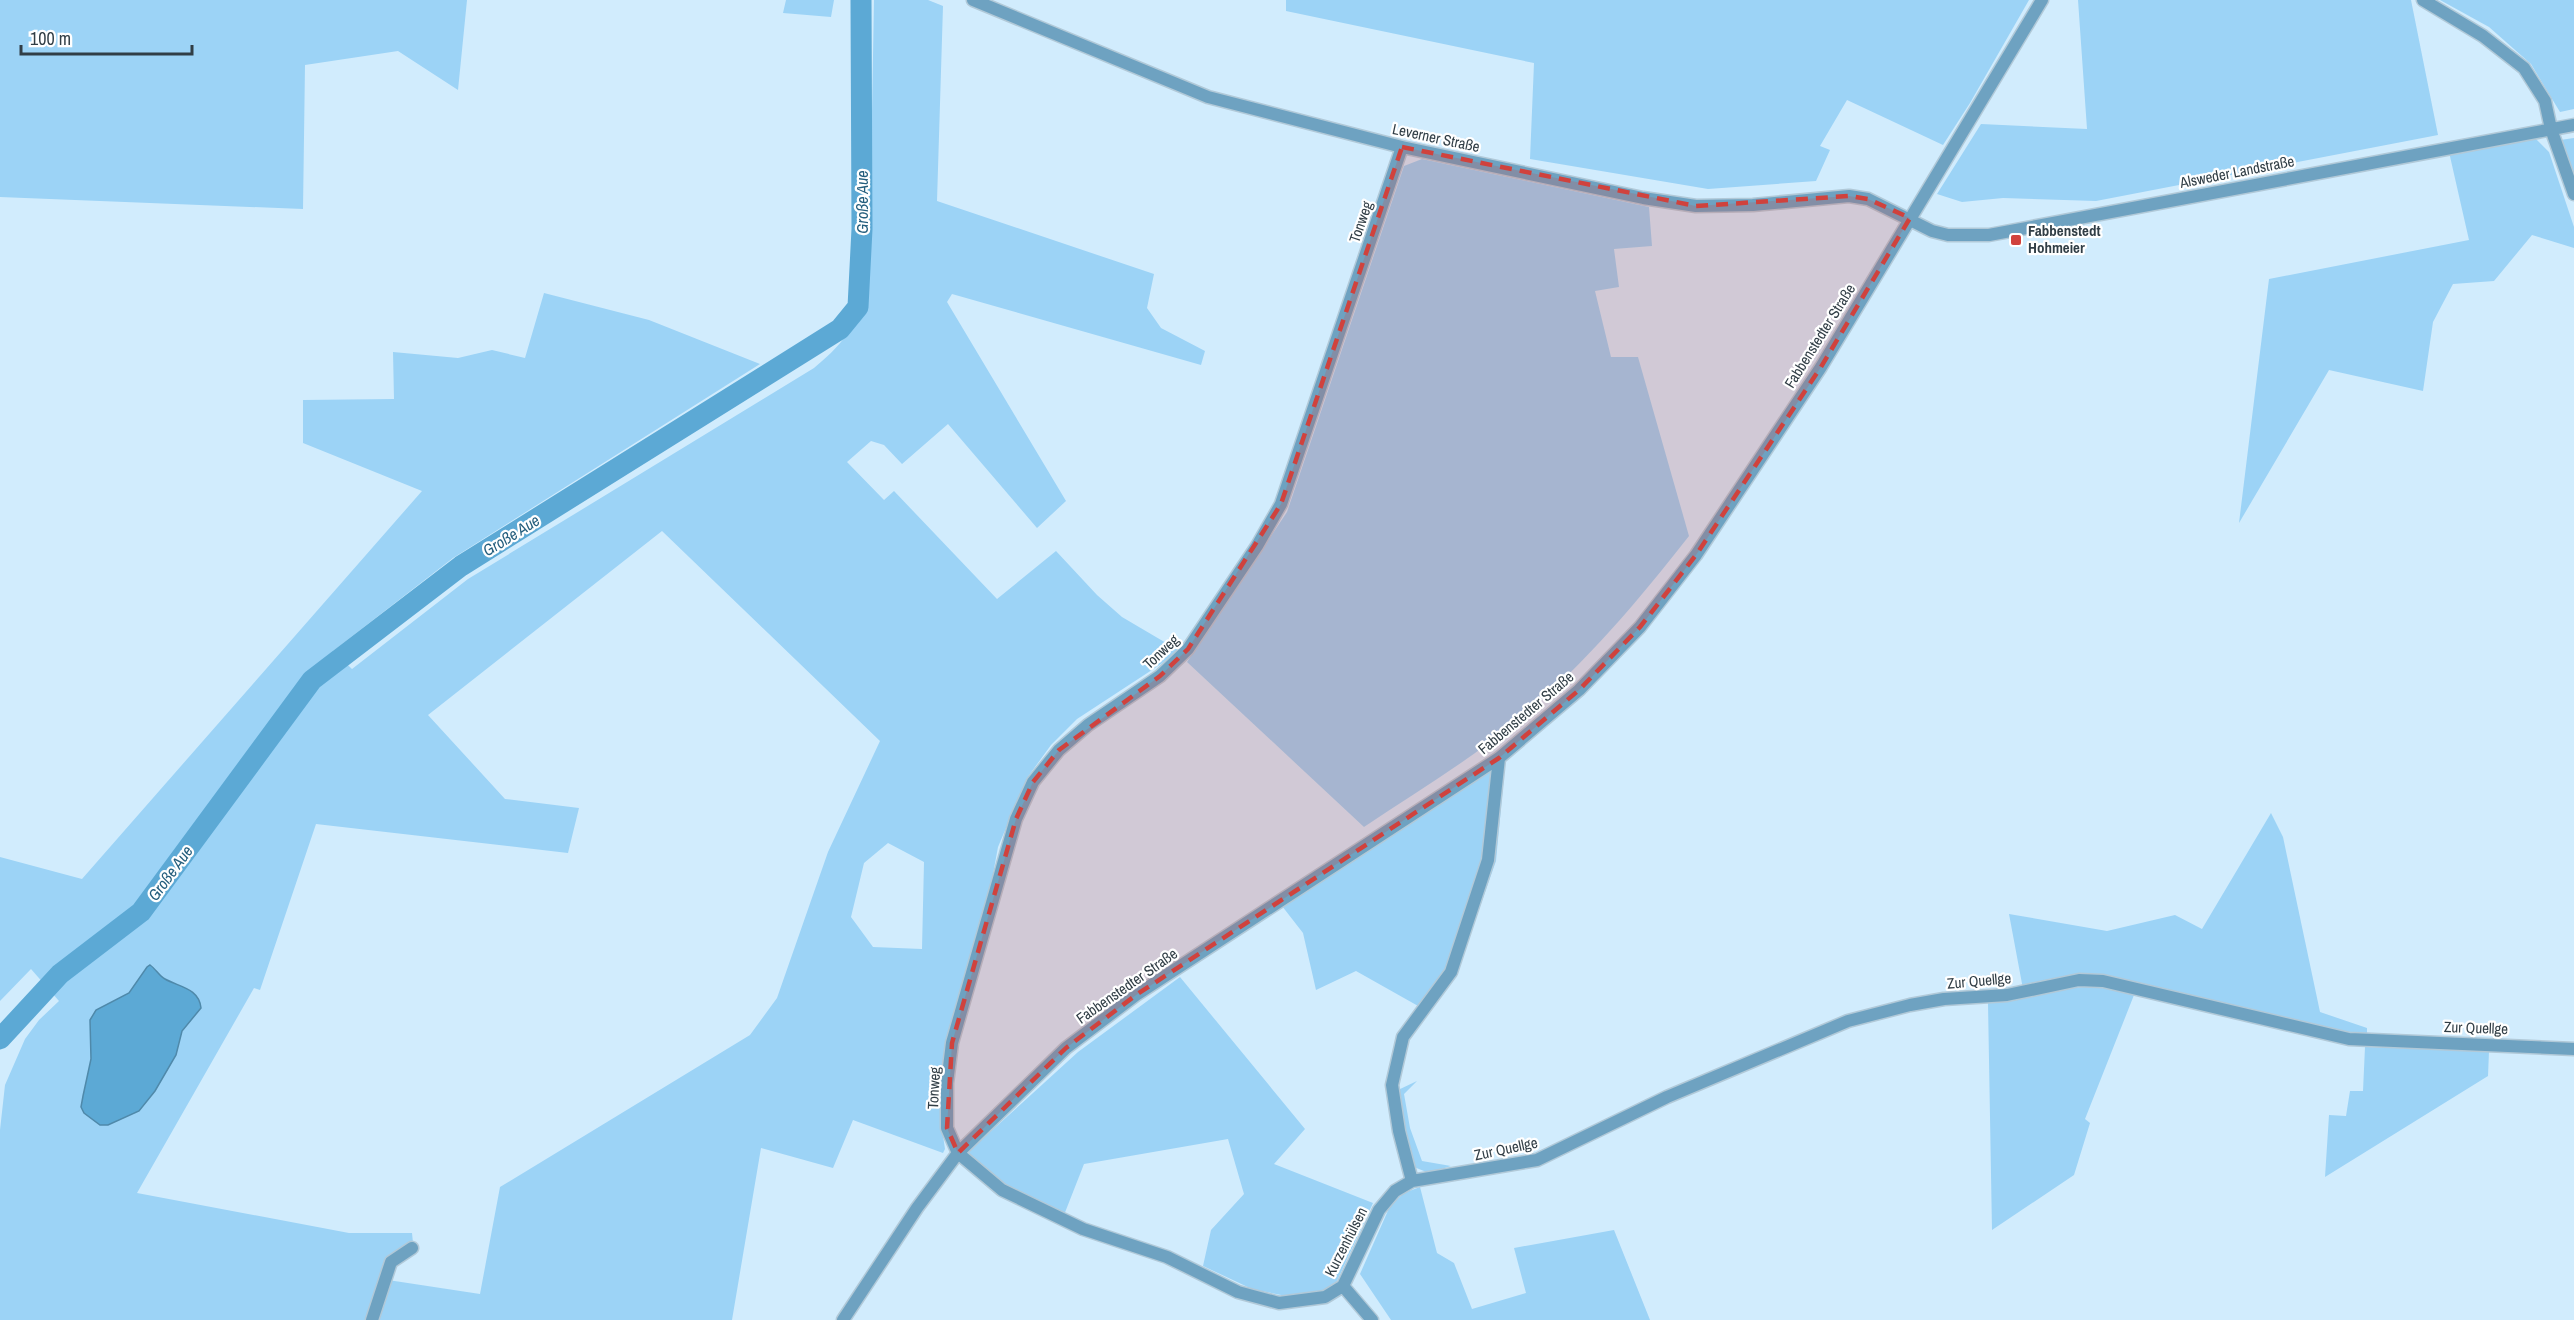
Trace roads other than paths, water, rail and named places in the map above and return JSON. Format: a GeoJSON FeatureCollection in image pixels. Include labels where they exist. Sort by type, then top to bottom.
{"type":"FeatureCollection","features":[{"type":"Feature","properties":{"kind":"street","name":"Leverner Straße"},"geometry":{"type":"LineString","coordinates":[[973,0],[1208,97],[1402,147],[1643,198],[1696,206],[1753,205],[1849,196],[1868,199],[1910,218]]}},
{"type":"Feature","properties":{"kind":"street","name":"Fabbenstedter Straße"},"geometry":{"type":"LineString","coordinates":[[843,1320],[917,1208],[958,1153],[1066,1048],[1136,995],[1499,758],[1579,690],[1632,635],[1696,555],[1821,367],[2042,0]]}},
{"type":"Feature","properties":{"kind":"street"},"geometry":{"type":"LineString","coordinates":[[2423,0],[2483,36],[2524,68],[2545,100],[2551,129],[2574,194]]}},
{"type":"Feature","properties":{"kind":"street","name":"Alsweder Landstraße"},"geometry":{"type":"LineString","coordinates":[[1910,218],[1932,231],[1948,235],[1989,235],[2574,125]]}},
{"type":"Feature","properties":{"kind":"street","name":"Tonweg"},"geometry":{"type":"LineString","coordinates":[[958,1153],[947,1128],[947,1083],[952,1044],[1016,819],[1033,782],[1059,750],[1088,725],[1160,676],[1188,649],[1257,546],[1281,504],[1402,147]]}},
{"type":"Feature","properties":{"kind":"street"},"geometry":{"type":"LineString","coordinates":[[1412,1181],[1399,1131],[1392,1085],[1403,1037],[1451,972],[1488,860],[1499,758]]}},
{"type":"Feature","properties":{"kind":"street","name":"Zur Quellge"},"geometry":{"type":"LineString","coordinates":[[1412,1181],[1537,1160],[1667,1097],[1848,1021],[1944,999],[2007,996],[2079,981],[2103,981],[2349,1039],[2574,1049]]}},
{"type":"Feature","properties":{"kind":"street","name":"Kurzenhülsen"},"geometry":{"type":"LineString","coordinates":[[958,1153],[1002,1190],[1083,1229],[1167,1257],[1238,1292],[1279,1303],[1325,1297],[1343,1286],[1379,1210],[1395,1191],[1412,1181]]}},
{"type":"Feature","properties":{"kind":"street"},"geometry":{"type":"LineString","coordinates":[[372,1320],[391,1262],[412,1248]]}},
{"type":"Feature","properties":{"kind":"street"},"geometry":{"type":"LineString","coordinates":[[1343,1286],[1372,1320]]}},
{"type":"Feature","properties":{"kind":"waterway","name":"Große Aue"},"geometry":{"type":"LineString","coordinates":[[0,1039],[60,974],[141,912],[312,680],[461,566],[840,329],[858,307],[862,229],[861,0]]}},
{"type":"Feature","properties":{"kind":"place","name":"Fabbenstedt Hohmeier"},"geometry":{"type":"Point","coordinates":[2016,240]}}]}
